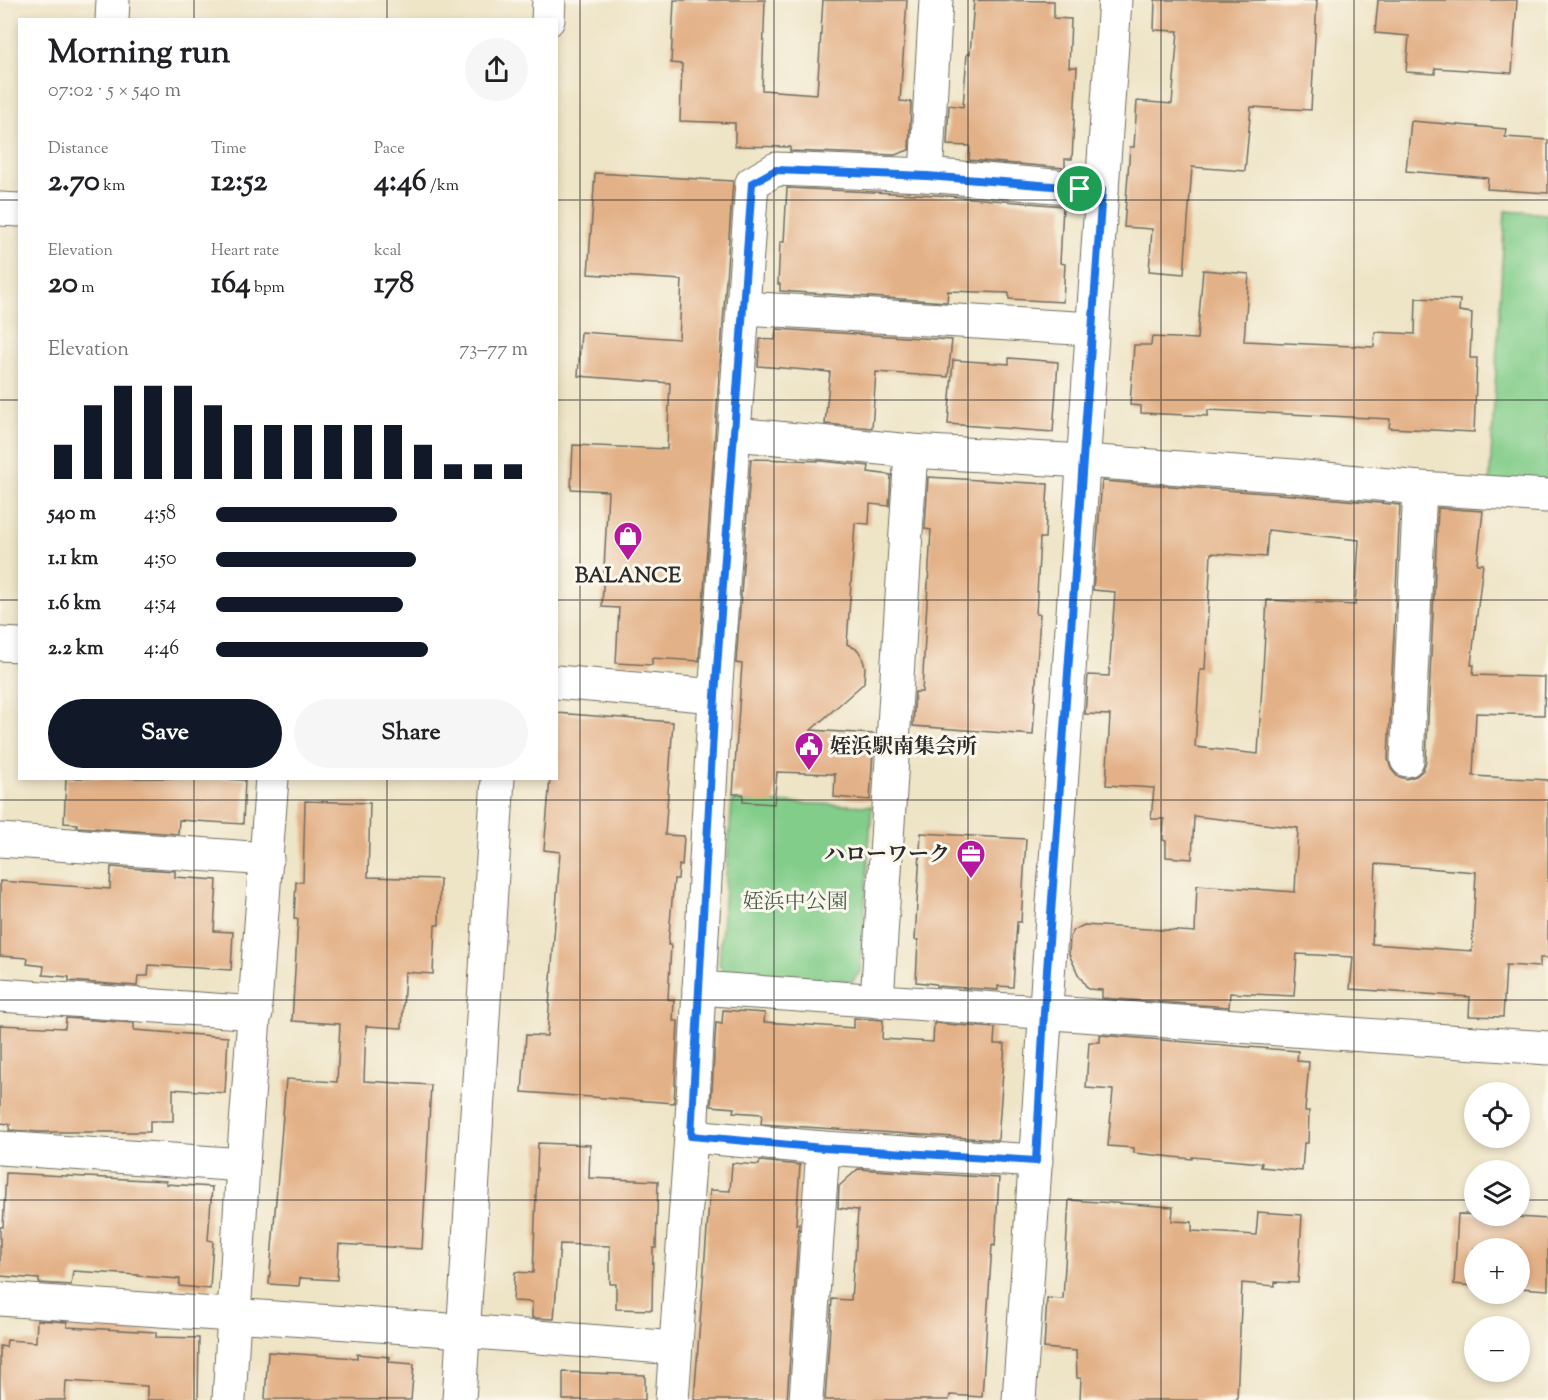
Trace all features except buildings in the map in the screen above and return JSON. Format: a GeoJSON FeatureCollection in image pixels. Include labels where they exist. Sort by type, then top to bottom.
{"type":"FeatureCollection","features":[{"type":"Feature","properties":{"kind":"street"},"geometry":{"type":"LineString","coordinates":[[111,18],[113,0]]}},
{"type":"Feature","properties":{"kind":"street"},"geometry":{"type":"LineString","coordinates":[[548,18],[549,0]]}},
{"type":"Feature","properties":{"kind":"street"},"geometry":{"type":"LineString","coordinates":[[927,176],[936,0]]}},
{"type":"Feature","properties":{"kind":"street"},"geometry":{"type":"LineString","coordinates":[[1018,1400],[1115,0]]}},
{"type":"Feature","properties":{"kind":"street"},"geometry":{"type":"LineString","coordinates":[[672,1400],[691,1136],[715,696],[752,183],[776,170],[927,176],[1102,190]]}},
{"type":"Feature","properties":{"kind":"street"},"geometry":{"type":"LineString","coordinates":[[0,209],[18,210]]}},
{"type":"Feature","properties":{"kind":"street"},"geometry":{"type":"LineString","coordinates":[[744,308],[1092,329]]}},
{"type":"Feature","properties":{"kind":"street"},"geometry":{"type":"LineString","coordinates":[[735,434],[911,451],[1084,460],[1420,488],[1548,496]]}},
{"type":"Feature","properties":{"kind":"street"},"geometry":{"type":"LineString","coordinates":[[877,1001],[911,451]]}},
{"type":"Feature","properties":{"kind":"street"},"geometry":{"type":"LineString","coordinates":[[1407,760],[1420,488]]}},
{"type":"Feature","properties":{"kind":"street"},"geometry":{"type":"LineString","coordinates":[[0,644],[18,645]]}},
{"type":"Feature","properties":{"kind":"street"},"geometry":{"type":"LineString","coordinates":[[558,682],[715,696]]}},
{"type":"Feature","properties":{"kind":"street"},"geometry":{"type":"LineString","coordinates":[[229,1400],[243,1165],[272,780]]}},
{"type":"Feature","properties":{"kind":"street"},"geometry":{"type":"LineString","coordinates":[[459,1400],[498,780]]}},
{"type":"Feature","properties":{"kind":"street"},"geometry":{"type":"LineString","coordinates":[[0,840],[267,859]]}},
{"type":"Feature","properties":{"kind":"street"},"geometry":{"type":"LineString","coordinates":[[699,988],[1548,1048]]}},
{"type":"Feature","properties":{"kind":"street"},"geometry":{"type":"LineString","coordinates":[[0,995],[256,1013]]}},
{"type":"Feature","properties":{"kind":"street"},"geometry":{"type":"LineString","coordinates":[[691,1136],[823,1148],[1036,1161]]}},
{"type":"Feature","properties":{"kind":"street"},"geometry":{"type":"LineString","coordinates":[[0,1148],[243,1165]]}},
{"type":"Feature","properties":{"kind":"street"},"geometry":{"type":"LineString","coordinates":[[806,1400],[823,1148]]}},
{"type":"Feature","properties":{"kind":"street"},"geometry":{"type":"LineString","coordinates":[[0,1299],[675,1348]]}},
{"type":"Feature","properties":{"kind":"green space"},"geometry":{"type":"Polygon","coordinates":[[[1505,211],[1548,214],[1548,495],[1489,492],[1505,211]]]}},
{"type":"Feature","properties":{"kind":"green space","name":"姪浜中公園"},"geometry":{"type":"Polygon","coordinates":[[[732,801],[872,806],[860,972],[852,982],[728,977],[719,964],[732,801]]]}},
{"type":"Feature","properties":{"kind":"place","name":"BALANCE"},"geometry":{"type":"Point","coordinates":[628,562]}},
{"type":"Feature","properties":{"kind":"place","name":"姪浜駅南集会所"},"geometry":{"type":"Point","coordinates":[809,772]}},
{"type":"Feature","properties":{"kind":"place","name":"ハローワーク"},"geometry":{"type":"Point","coordinates":[971,880]}},
{"type":"Feature","properties":{"kind":"route"},"geometry":{"type":"LineString","coordinates":[[776,170],[927,176],[1080,189],[1102,190],[1044,1013],[1036,1161],[823,1148],[691,1136],[715,696],[752,183],[776,170]]}}]}
